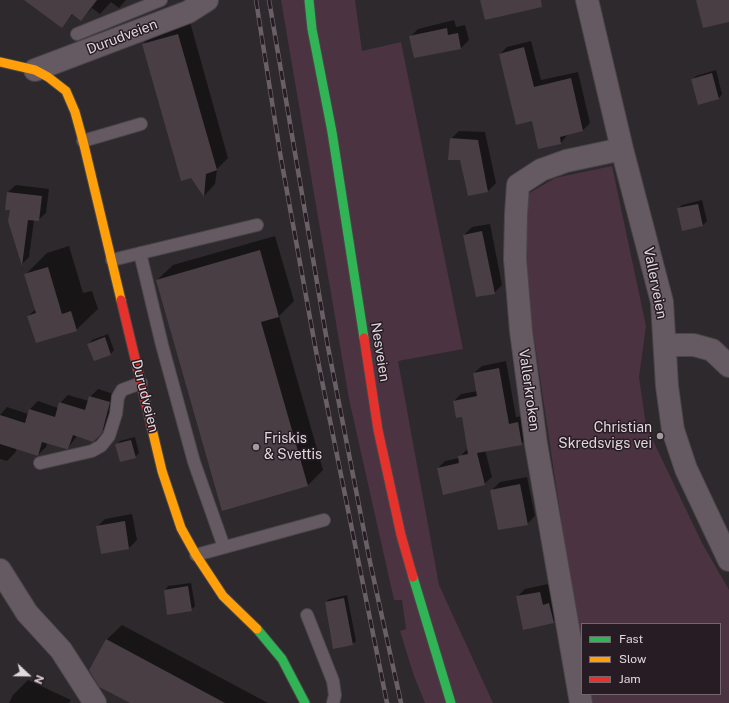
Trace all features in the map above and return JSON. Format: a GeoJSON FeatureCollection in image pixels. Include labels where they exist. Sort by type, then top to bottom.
{"type":"FeatureCollection","features":[{"type":"Feature","properties":{"kind":"street","name":"Durudveien"},"geometry":{"type":"LineString","coordinates":[[35,70],[188,12],[206,0]]}},
{"type":"Feature","properties":{"kind":"street","name":"Nesveien"},"geometry":{"type":"LineString","coordinates":[[309,0],[312,29],[332,132],[378,430],[401,535],[451,703]]}},
{"type":"Feature","properties":{"kind":"street","name":"Vallerveien"},"geometry":{"type":"LineString","coordinates":[[587,0],[622,148],[649,247],[662,302],[667,386],[673,430],[686,469],[729,560]]}},
{"type":"Feature","properties":{"kind":"street","name":"Durudveien"},"geometry":{"type":"LineString","coordinates":[[0,62],[35,70],[48,77],[66,91],[75,112],[83,141],[165,477],[181,528],[196,555],[223,596],[257,629],[282,660],[305,703]]}},
{"type":"Feature","properties":{"kind":"street","name":"Vallerkroken"},"geometry":{"type":"LineString","coordinates":[[581,703],[531,406],[521,331],[515,259],[518,185],[541,170],[566,161],[622,148]]}},
{"type":"Feature","properties":{"kind":"street"},"geometry":{"type":"LineString","coordinates":[[665,345],[694,345],[712,350],[729,366]]}},
{"type":"Feature","properties":{"kind":"street"},"geometry":{"type":"LineString","coordinates":[[0,570],[27,613],[61,650],[95,703]]}},
{"type":"Feature","properties":{"kind":"lane"},"geometry":{"type":"LineString","coordinates":[[77,34],[161,0]]}},
{"type":"Feature","properties":{"kind":"lane"},"geometry":{"type":"LineString","coordinates":[[83,141],[141,124]]}},
{"type":"Feature","properties":{"kind":"lane"},"geometry":{"type":"LineString","coordinates":[[112,260],[257,225]]}},
{"type":"Feature","properties":{"kind":"lane"},"geometry":{"type":"LineString","coordinates":[[140,253],[162,345],[194,462],[224,548]]}},
{"type":"Feature","properties":{"kind":"lane"},"geometry":{"type":"LineString","coordinates":[[40,463],[92,451],[101,446],[109,436],[116,414],[118,397],[122,390],[141,382]]}},
{"type":"Feature","properties":{"kind":"lane"},"geometry":{"type":"LineString","coordinates":[[196,555],[324,520]]}},
{"type":"Feature","properties":{"kind":"lane"},"geometry":{"type":"LineString","coordinates":[[307,615],[333,681],[336,695],[333,703]]}},
{"type":"Feature","properties":{"kind":"shaded area"},"geometry":{"type":"Polygon","coordinates":[[[281,0],[355,0],[362,51],[401,42],[463,349],[398,361],[439,585],[493,703],[425,703],[414,676],[400,631],[406,629],[402,600],[394,600],[349,399],[281,0]]]}},
{"type":"Feature","properties":{"kind":"shaded area"},"geometry":{"type":"Polygon","coordinates":[[[612,166],[646,326],[639,377],[646,426],[702,543],[729,590],[729,703],[593,703],[591,695],[721,695],[721,623],[581,623],[581,653],[521,250],[528,194],[555,178],[612,166]]]}},
{"type":"Feature","properties":{"kind":"building"},"geometry":{"type":"Polygon","coordinates":[[[24,0],[97,0],[81,21],[72,14],[62,28],[24,0]]]}},
{"type":"Feature","properties":{"kind":"building"},"geometry":{"type":"Polygon","coordinates":[[[480,0],[541,0],[542,7],[485,20],[480,0]]]}},
{"type":"Feature","properties":{"kind":"building"},"geometry":{"type":"Polygon","coordinates":[[[696,0],[729,0],[729,22],[703,28],[696,0]]]}},
{"type":"Feature","properties":{"kind":"building"},"geometry":{"type":"Polygon","coordinates":[[[447,28],[448,35],[458,33],[461,49],[414,58],[409,36],[447,28]]]}},
{"type":"Feature","properties":{"kind":"building"},"geometry":{"type":"Polygon","coordinates":[[[178,34],[217,170],[206,174],[204,197],[191,178],[181,181],[142,44],[178,34]]]}},
{"type":"Feature","properties":{"kind":"building"},"geometry":{"type":"Polygon","coordinates":[[[524,47],[534,87],[571,78],[583,131],[560,137],[561,144],[538,149],[532,121],[516,125],[499,54],[524,47]]]}},
{"type":"Feature","properties":{"kind":"building"},"geometry":{"type":"Polygon","coordinates":[[[712,73],[719,99],[698,105],[691,79],[712,73]]]}},
{"type":"Feature","properties":{"kind":"building"},"geometry":{"type":"Polygon","coordinates":[[[450,138],[478,140],[488,192],[468,196],[460,160],[448,160],[450,138]]]}},
{"type":"Feature","properties":{"kind":"building"},"geometry":{"type":"Polygon","coordinates":[[[7,192],[42,196],[39,221],[28,220],[22,266],[8,221],[10,210],[5,210],[7,192]]]}},
{"type":"Feature","properties":{"kind":"building"},"geometry":{"type":"Polygon","coordinates":[[[698,204],[703,226],[682,231],[677,208],[698,204]]]}},
{"type":"Feature","properties":{"kind":"building"},"geometry":{"type":"Polygon","coordinates":[[[482,231],[495,294],[476,297],[463,235],[482,231]]]}},
{"type":"Feature","properties":{"kind":"building"},"geometry":{"type":"Polygon","coordinates":[[[260,250],[279,317],[261,322],[308,486],[222,511],[156,280],[260,250]]]}},
{"type":"Feature","properties":{"kind":"building"},"geometry":{"type":"Polygon","coordinates":[[[48,267],[62,314],[71,311],[77,331],[36,343],[27,316],[36,313],[24,274],[48,267]]]}},
{"type":"Feature","properties":{"kind":"building"},"geometry":{"type":"Polygon","coordinates":[[[105,337],[111,355],[94,361],[87,344],[105,337]]]}},
{"type":"Feature","properties":{"kind":"building"},"geometry":{"type":"Polygon","coordinates":[[[499,368],[509,424],[518,422],[522,445],[477,453],[485,485],[443,495],[437,468],[459,463],[458,456],[468,454],[462,417],[456,418],[453,401],[477,396],[473,373],[499,368]]]}},
{"type":"Feature","properties":{"kind":"building"},"geometry":{"type":"Polygon","coordinates":[[[89,396],[110,402],[102,433],[93,442],[73,435],[68,449],[66,449],[42,442],[38,456],[0,444],[0,415],[25,423],[29,409],[55,417],[59,402],[85,410],[89,396]]]}},
{"type":"Feature","properties":{"kind":"building"},"geometry":{"type":"Polygon","coordinates":[[[131,440],[136,458],[120,462],[115,444],[131,440]]]}},
{"type":"Feature","properties":{"kind":"building"},"geometry":{"type":"Polygon","coordinates":[[[520,484],[528,525],[498,530],[490,490],[520,484]]]}},
{"type":"Feature","properties":{"kind":"building"},"geometry":{"type":"Polygon","coordinates":[[[125,521],[129,549],[101,554],[96,526],[125,521]]]}},
{"type":"Feature","properties":{"kind":"building"},"geometry":{"type":"Polygon","coordinates":[[[188,586],[192,611],[167,615],[164,590],[188,586]]]}},
{"type":"Feature","properties":{"kind":"building"},"geometry":{"type":"Polygon","coordinates":[[[540,592],[543,605],[549,603],[554,623],[523,630],[516,596],[540,592]]]}},
{"type":"Feature","properties":{"kind":"building"},"geometry":{"type":"Polygon","coordinates":[[[344,598],[353,645],[333,649],[325,602],[344,598]]]}},
{"type":"Feature","properties":{"kind":"building"},"geometry":{"type":"Polygon","coordinates":[[[106,639],[225,703],[130,703],[99,687],[89,670],[106,639]]]}},
{"type":"Feature","properties":{"kind":"railway"},"geometry":{"type":"LineString","coordinates":[[256,0],[280,153],[316,351],[387,703]]}},
{"type":"Feature","properties":{"kind":"railway"},"geometry":{"type":"LineString","coordinates":[[269,0],[328,347],[370,562],[401,703]]}},
{"type":"Feature","properties":{"kind":"traffic: fast"},"geometry":{"type":"LineString","coordinates":[[309,0],[312,29],[332,132],[364,338]]}},
{"type":"Feature","properties":{"kind":"traffic: fast"},"geometry":{"type":"LineString","coordinates":[[413,577],[451,703]]}},
{"type":"Feature","properties":{"kind":"traffic: fast"},"geometry":{"type":"LineString","coordinates":[[257,629],[282,659],[305,703]]}},
{"type":"Feature","properties":{"kind":"traffic: slow"},"geometry":{"type":"LineString","coordinates":[[0,62],[35,70],[48,77],[66,91],[75,112],[83,141],[121,300]]}},
{"type":"Feature","properties":{"kind":"traffic: slow"},"geometry":{"type":"LineString","coordinates":[[152,429],[162,471],[181,528],[196,555],[223,596],[257,629]]}},
{"type":"Feature","properties":{"kind":"traffic: jam"},"geometry":{"type":"LineString","coordinates":[[121,300],[152,429]]}},
{"type":"Feature","properties":{"kind":"traffic: jam"},"geometry":{"type":"LineString","coordinates":[[364,338],[378,430],[401,535],[413,577]]}},
{"type":"Feature","properties":{"kind":"place","name":"Christian Skredsvigs vei"},"geometry":{"type":"Point","coordinates":[660,436]}},
{"type":"Feature","properties":{"kind":"place","name":"Friskis & Svettis"},"geometry":{"type":"Point","coordinates":[256,447]}}]}
